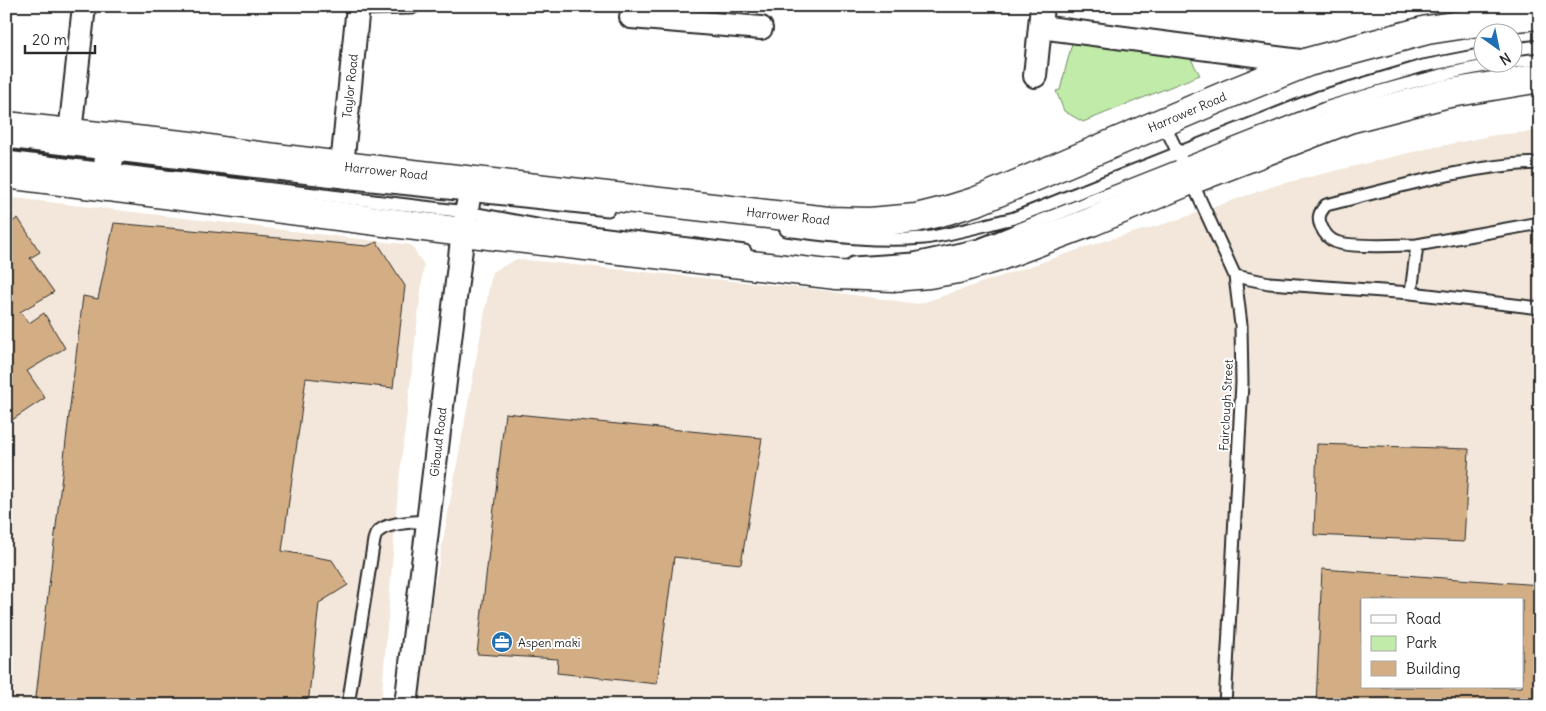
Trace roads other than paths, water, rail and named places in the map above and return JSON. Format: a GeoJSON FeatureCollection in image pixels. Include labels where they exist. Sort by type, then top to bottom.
{"type":"FeatureCollection","features":[{"type":"Feature","properties":{"kind":"main road","name":"Harrower Road"},"geometry":{"type":"LineString","coordinates":[[6,174],[109,162],[191,146],[342,166],[468,205],[829,221],[869,222],[897,220],[916,218],[977,201],[1308,62],[1427,30],[1505,18],[1540,15]]}},
{"type":"Feature","properties":{"kind":"main road","name":"Harrower Road"},"geometry":{"type":"LineString","coordinates":[[6,126],[70,133],[109,162],[468,205],[837,275],[879,277],[920,275],[958,269],[1003,256],[1091,222],[1187,172],[1349,120],[1445,94],[1540,78]]}},
{"type":"Feature","properties":{"kind":"street"},"geometry":{"type":"LineString","coordinates":[[70,133],[84,6]]}},
{"type":"Feature","properties":{"kind":"street","name":"Taylor Road"},"geometry":{"type":"LineString","coordinates":[[342,166],[358,8]]}},
{"type":"Feature","properties":{"kind":"street"},"geometry":{"type":"LineString","coordinates":[[631,17],[705,15],[762,28]]}},
{"type":"Feature","properties":{"kind":"street"},"geometry":{"type":"LineString","coordinates":[[1035,76],[1041,17],[1308,62]]}},
{"type":"Feature","properties":{"kind":"street","name":"Gibaud Road"},"geometry":{"type":"LineString","coordinates":[[406,705],[427,521],[468,205]]}},
{"type":"Feature","properties":{"kind":"lane"},"geometry":{"type":"LineString","coordinates":[[358,8],[412,8],[415,6]]}},
{"type":"Feature","properties":{"kind":"lane"},"geometry":{"type":"LineString","coordinates":[[1524,48],[1540,46]]}},
{"type":"Feature","properties":{"kind":"lane"},"geometry":{"type":"LineString","coordinates":[[772,228],[847,238],[894,240],[943,235],[1014,218],[1319,97],[1423,66],[1474,56]]}},
{"type":"Feature","properties":{"kind":"lane"},"geometry":{"type":"LineString","coordinates":[[1524,61],[1540,59]]}},
{"type":"Feature","properties":{"kind":"lane"},"geometry":{"type":"LineString","coordinates":[[842,263],[914,259],[979,245],[1187,172],[1325,108],[1431,77],[1474,69]]}},
{"type":"Feature","properties":{"kind":"lane","name":"Fairclough Street"},"geometry":{"type":"LineString","coordinates":[[1163,122],[1234,276],[1241,325],[1242,383],[1225,705]]}},
{"type":"Feature","properties":{"kind":"lane"},"geometry":{"type":"LineString","coordinates":[[6,142],[109,162]]}},
{"type":"Feature","properties":{"kind":"lane"},"geometry":{"type":"LineString","coordinates":[[6,157],[109,162],[468,205],[622,211]]}},
{"type":"Feature","properties":{"kind":"lane"},"geometry":{"type":"LineString","coordinates":[[1540,163],[1457,173],[1326,205],[1320,212],[1319,223],[1325,234],[1334,241],[1346,244],[1417,245],[1540,223]]}},
{"type":"Feature","properties":{"kind":"lane"},"geometry":{"type":"LineString","coordinates":[[468,205],[542,226],[752,252]]}},
{"type":"Feature","properties":{"kind":"lane"},"geometry":{"type":"LineString","coordinates":[[1411,293],[1417,245]]}},
{"type":"Feature","properties":{"kind":"lane"},"geometry":{"type":"LineString","coordinates":[[1234,276],[1269,283],[1411,293],[1540,308]]}},
{"type":"Feature","properties":{"kind":"lane"},"geometry":{"type":"LineString","coordinates":[[348,705],[376,533],[385,527],[402,523],[427,521]]}},
{"type":"Feature","properties":{"kind":"place","name":"Aspen maki"},"geometry":{"type":"Point","coordinates":[502,642]}}]}
